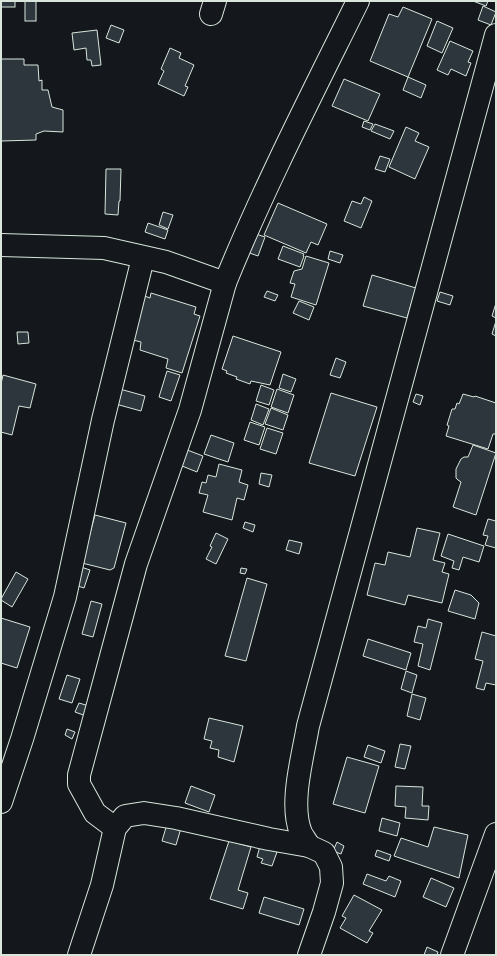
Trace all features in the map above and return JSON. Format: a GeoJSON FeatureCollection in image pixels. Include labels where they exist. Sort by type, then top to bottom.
{"type":"FeatureCollection","features":[{"type":"Feature","properties":{"kind":"street"},"geometry":{"type":"LineString","coordinates":[[115,828],[95,813],[79,784],[78,775],[136,564],[190,410],[225,283],[249,226],[358,1]]}},
{"type":"Feature","properties":{"kind":"street"},"geometry":{"type":"LineString","coordinates":[[309,846],[301,832],[296,809],[297,788],[308,726],[496,35]]}},
{"type":"Feature","properties":{"kind":"street"},"geometry":{"type":"LineString","coordinates":[[1,245],[104,248],[166,262],[225,283]]}},
{"type":"Feature","properties":{"kind":"street"},"geometry":{"type":"LineString","coordinates":[[1,802],[22,739],[65,597],[103,420],[143,258]]}},
{"type":"Feature","properties":{"kind":"street"},"geometry":{"type":"LineString","coordinates":[[79,955],[102,885],[115,828],[126,816],[144,813],[176,818],[269,839],[309,846],[324,853],[331,868],[332,883],[324,912],[309,955]]}},
{"type":"Feature","properties":{"kind":"street"},"geometry":{"type":"LineString","coordinates":[[452,955],[496,834]]}},
{"type":"Feature","properties":{"kind":"building"},"geometry":{"type":"Polygon","coordinates":[[[1,1],[15,1],[15,7],[1,7],[1,1]]]}},
{"type":"Feature","properties":{"kind":"building"},"geometry":{"type":"Polygon","coordinates":[[[25,1],[36,1],[36,21],[25,21],[25,1]]]}},
{"type":"Feature","properties":{"kind":"building"},"geometry":{"type":"Polygon","coordinates":[[[473,1],[488,1],[486,6],[473,1]]]}},
{"type":"Feature","properties":{"kind":"building"},"geometry":{"type":"Polygon","coordinates":[[[483,6],[496,12],[491,25],[478,20],[483,6]]]}},
{"type":"Feature","properties":{"kind":"building"},"geometry":{"type":"Polygon","coordinates":[[[403,7],[432,19],[408,77],[370,61],[389,14],[398,17],[403,7]]]}},
{"type":"Feature","properties":{"kind":"building"},"geometry":{"type":"Polygon","coordinates":[[[437,21],[453,28],[442,53],[427,46],[437,21]]]}},
{"type":"Feature","properties":{"kind":"building"},"geometry":{"type":"Polygon","coordinates":[[[111,25],[124,30],[119,43],[106,38],[111,25]]]}},
{"type":"Feature","properties":{"kind":"building"},"geometry":{"type":"Polygon","coordinates":[[[97,30],[101,65],[92,66],[91,60],[87,60],[86,48],[74,50],[72,33],[97,30]]]}},
{"type":"Feature","properties":{"kind":"building"},"geometry":{"type":"Polygon","coordinates":[[[450,41],[473,51],[468,62],[471,63],[466,76],[451,69],[448,75],[437,70],[450,41]]]}},
{"type":"Feature","properties":{"kind":"building"},"geometry":{"type":"Polygon","coordinates":[[[170,48],[181,53],[179,58],[194,65],[185,86],[188,87],[184,96],[158,84],[164,71],[161,69],[170,48]]]}},
{"type":"Feature","properties":{"kind":"building"},"geometry":{"type":"Polygon","coordinates":[[[1,59],[24,59],[24,65],[38,65],[39,81],[42,80],[42,90],[48,90],[52,107],[63,110],[63,132],[44,131],[36,134],[36,140],[1,141],[1,59]]]}},
{"type":"Feature","properties":{"kind":"building"},"geometry":{"type":"Polygon","coordinates":[[[408,77],[426,85],[421,98],[403,90],[408,77]]]}},
{"type":"Feature","properties":{"kind":"building"},"geometry":{"type":"Polygon","coordinates":[[[344,79],[380,94],[368,121],[332,106],[344,79]]]}},
{"type":"Feature","properties":{"kind":"building"},"geometry":{"type":"Polygon","coordinates":[[[364,121],[373,124],[370,130],[362,127],[364,121]]]}},
{"type":"Feature","properties":{"kind":"building"},"geometry":{"type":"Polygon","coordinates":[[[375,124],[394,131],[390,139],[371,131],[375,124]]]}},
{"type":"Feature","properties":{"kind":"building"},"geometry":{"type":"Polygon","coordinates":[[[406,127],[419,133],[415,141],[429,147],[415,179],[389,167],[406,127]]]}},
{"type":"Feature","properties":{"kind":"building"},"geometry":{"type":"Polygon","coordinates":[[[380,156],[390,159],[385,172],[375,169],[380,156]]]}},
{"type":"Feature","properties":{"kind":"building"},"geometry":{"type":"Polygon","coordinates":[[[106,169],[121,169],[118,215],[105,214],[106,169]]]}},
{"type":"Feature","properties":{"kind":"building"},"geometry":{"type":"Polygon","coordinates":[[[364,197],[372,201],[361,228],[344,221],[352,201],[361,204],[364,197]]]}},
{"type":"Feature","properties":{"kind":"building"},"geometry":{"type":"Polygon","coordinates":[[[278,203],[327,224],[318,245],[311,242],[306,253],[264,235],[278,203]]]}},
{"type":"Feature","properties":{"kind":"building"},"geometry":{"type":"Polygon","coordinates":[[[163,212],[173,215],[168,229],[159,225],[163,212]]]}},
{"type":"Feature","properties":{"kind":"building"},"geometry":{"type":"Polygon","coordinates":[[[148,223],[168,230],[165,239],[145,232],[148,223]]]}},
{"type":"Feature","properties":{"kind":"building"},"geometry":{"type":"Polygon","coordinates":[[[250,232],[265,237],[258,256],[244,251],[250,232]]]}},
{"type":"Feature","properties":{"kind":"building"},"geometry":{"type":"Polygon","coordinates":[[[283,246],[304,254],[300,267],[278,259],[283,246]]]}},
{"type":"Feature","properties":{"kind":"building"},"geometry":{"type":"Polygon","coordinates":[[[330,251],[343,255],[340,263],[328,259],[330,251]]]}},
{"type":"Feature","properties":{"kind":"building"},"geometry":{"type":"Polygon","coordinates":[[[306,256],[329,263],[316,305],[291,297],[295,284],[290,283],[294,271],[302,269],[306,256]]]}},
{"type":"Feature","properties":{"kind":"building"},"geometry":{"type":"Polygon","coordinates":[[[372,275],[416,288],[407,318],[363,306],[372,275]]]}},
{"type":"Feature","properties":{"kind":"building"},"geometry":{"type":"Polygon","coordinates":[[[267,291],[278,295],[275,301],[264,297],[267,291]]]}},
{"type":"Feature","properties":{"kind":"building"},"geometry":{"type":"Polygon","coordinates":[[[440,292],[453,296],[450,305],[437,301],[440,292]]]}},
{"type":"Feature","properties":{"kind":"building"},"geometry":{"type":"Polygon","coordinates":[[[151,293],[196,307],[194,314],[200,316],[182,373],[166,368],[168,359],[140,350],[141,342],[129,339],[142,295],[150,298],[151,293]]]}},
{"type":"Feature","properties":{"kind":"building"},"geometry":{"type":"Polygon","coordinates":[[[299,301],[314,307],[309,320],[293,313],[299,301]]]}},
{"type":"Feature","properties":{"kind":"building"},"geometry":{"type":"Polygon","coordinates":[[[496,303],[496,318],[492,316],[496,303]]]}},
{"type":"Feature","properties":{"kind":"building"},"geometry":{"type":"Polygon","coordinates":[[[496,321],[496,336],[492,334],[496,321]]]}},
{"type":"Feature","properties":{"kind":"building"},"geometry":{"type":"Polygon","coordinates":[[[17,332],[28,332],[29,343],[18,344],[17,332]]]}},
{"type":"Feature","properties":{"kind":"building"},"geometry":{"type":"Polygon","coordinates":[[[233,336],[281,352],[270,385],[251,381],[250,384],[236,379],[237,377],[226,373],[227,371],[222,369],[233,336]]]}},
{"type":"Feature","properties":{"kind":"building"},"geometry":{"type":"Polygon","coordinates":[[[336,358],[346,362],[340,378],[330,375],[336,358]]]}},
{"type":"Feature","properties":{"kind":"building"},"geometry":{"type":"Polygon","coordinates":[[[167,371],[180,375],[171,401],[159,397],[167,371]]]}},
{"type":"Feature","properties":{"kind":"building"},"geometry":{"type":"Polygon","coordinates":[[[283,374],[296,379],[291,392],[279,388],[283,374]]]}},
{"type":"Feature","properties":{"kind":"building"},"geometry":{"type":"Polygon","coordinates":[[[3,375],[36,384],[30,408],[19,406],[12,435],[1,432],[1,384],[3,375]]]}},
{"type":"Feature","properties":{"kind":"building"},"geometry":{"type":"Polygon","coordinates":[[[261,385],[274,390],[269,405],[256,401],[261,385]]]}},
{"type":"Feature","properties":{"kind":"building"},"geometry":{"type":"Polygon","coordinates":[[[116,388],[145,396],[141,411],[112,403],[116,388]]]}},
{"type":"Feature","properties":{"kind":"building"},"geometry":{"type":"Polygon","coordinates":[[[277,389],[294,395],[288,413],[271,407],[277,389]]]}},
{"type":"Feature","properties":{"kind":"building"},"geometry":{"type":"Polygon","coordinates":[[[331,393],[377,407],[355,476],[309,463],[331,393]]]}},
{"type":"Feature","properties":{"kind":"building"},"geometry":{"type":"Polygon","coordinates":[[[416,394],[423,396],[420,405],[413,402],[416,394]]]}},
{"type":"Feature","properties":{"kind":"building"},"geometry":{"type":"Polygon","coordinates":[[[463,394],[475,396],[496,403],[496,434],[493,434],[488,449],[446,436],[449,426],[447,425],[452,409],[455,409],[457,403],[459,404],[463,394]]]}},
{"type":"Feature","properties":{"kind":"building"},"geometry":{"type":"Polygon","coordinates":[[[256,404],[269,409],[263,425],[251,420],[256,404]]]}},
{"type":"Feature","properties":{"kind":"building"},"geometry":{"type":"Polygon","coordinates":[[[271,408],[288,415],[283,430],[265,424],[271,408]]]}},
{"type":"Feature","properties":{"kind":"building"},"geometry":{"type":"Polygon","coordinates":[[[250,422],[265,427],[259,445],[244,440],[250,422]]]}},
{"type":"Feature","properties":{"kind":"building"},"geometry":{"type":"Polygon","coordinates":[[[267,428],[283,433],[276,454],[260,449],[267,428]]]}},
{"type":"Feature","properties":{"kind":"building"},"geometry":{"type":"Polygon","coordinates":[[[211,435],[234,443],[228,462],[204,454],[211,435]]]}},
{"type":"Feature","properties":{"kind":"building"},"geometry":{"type":"Polygon","coordinates":[[[473,445],[496,453],[476,515],[453,507],[461,482],[456,478],[456,469],[461,459],[468,457],[473,445]]]}},
{"type":"Feature","properties":{"kind":"building"},"geometry":{"type":"Polygon","coordinates":[[[182,448],[203,456],[197,472],[177,464],[182,448]]]}},
{"type":"Feature","properties":{"kind":"building"},"geometry":{"type":"Polygon","coordinates":[[[219,464],[242,470],[239,482],[248,485],[244,500],[237,498],[232,520],[203,512],[208,495],[199,493],[202,482],[206,483],[208,475],[216,477],[219,464]]]}},
{"type":"Feature","properties":{"kind":"building"},"geometry":{"type":"Polygon","coordinates":[[[261,473],[272,475],[269,487],[259,484],[261,473]]]}},
{"type":"Feature","properties":{"kind":"building"},"geometry":{"type":"Polygon","coordinates":[[[95,515],[126,523],[114,568],[110,570],[82,563],[95,515]]]}},
{"type":"Feature","properties":{"kind":"building"},"geometry":{"type":"Polygon","coordinates":[[[488,519],[496,521],[496,548],[485,545],[488,536],[483,535],[488,519]]]}},
{"type":"Feature","properties":{"kind":"building"},"geometry":{"type":"Polygon","coordinates":[[[245,522],[255,525],[253,532],[243,528],[245,522]]]}},
{"type":"Feature","properties":{"kind":"building"},"geometry":{"type":"Polygon","coordinates":[[[417,528],[440,533],[433,560],[445,563],[442,572],[449,574],[442,603],[408,595],[405,605],[367,595],[375,563],[385,565],[388,552],[410,557],[417,528]]]}},
{"type":"Feature","properties":{"kind":"building"},"geometry":{"type":"Polygon","coordinates":[[[216,533],[228,539],[216,564],[206,559],[212,547],[210,546],[216,533]]]}},
{"type":"Feature","properties":{"kind":"building"},"geometry":{"type":"Polygon","coordinates":[[[448,534],[484,546],[479,562],[463,557],[459,570],[452,568],[454,561],[441,556],[448,534]]]}},
{"type":"Feature","properties":{"kind":"building"},"geometry":{"type":"Polygon","coordinates":[[[289,540],[302,543],[299,554],[286,550],[289,540]]]}},
{"type":"Feature","properties":{"kind":"building"},"geometry":{"type":"Polygon","coordinates":[[[78,566],[90,570],[84,588],[72,584],[78,566]]]}},
{"type":"Feature","properties":{"kind":"building"},"geometry":{"type":"Polygon","coordinates":[[[241,568],[247,569],[245,574],[240,573],[241,568]]]}},
{"type":"Feature","properties":{"kind":"building"},"geometry":{"type":"Polygon","coordinates":[[[16,572],[28,579],[12,607],[1,599],[16,572]]]}},
{"type":"Feature","properties":{"kind":"building"},"geometry":{"type":"Polygon","coordinates":[[[247,578],[267,584],[246,661],[225,656],[247,578]]]}},
{"type":"Feature","properties":{"kind":"building"},"geometry":{"type":"Polygon","coordinates":[[[455,590],[471,595],[479,603],[475,619],[448,611],[455,590]]]}},
{"type":"Feature","properties":{"kind":"building"},"geometry":{"type":"Polygon","coordinates":[[[91,601],[102,604],[93,637],[82,634],[91,601]]]}},
{"type":"Feature","properties":{"kind":"building"},"geometry":{"type":"Polygon","coordinates":[[[1,618],[30,627],[17,668],[1,663],[1,618]]]}},
{"type":"Feature","properties":{"kind":"building"},"geometry":{"type":"Polygon","coordinates":[[[428,619],[442,623],[430,670],[418,666],[423,644],[414,642],[418,626],[426,628],[428,619]]]}},
{"type":"Feature","properties":{"kind":"building"},"geometry":{"type":"Polygon","coordinates":[[[482,632],[496,636],[496,685],[486,683],[484,690],[476,688],[483,661],[475,659],[482,632]]]}},
{"type":"Feature","properties":{"kind":"building"},"geometry":{"type":"Polygon","coordinates":[[[368,639],[411,653],[406,670],[363,656],[368,639]]]}},
{"type":"Feature","properties":{"kind":"building"},"geometry":{"type":"Polygon","coordinates":[[[406,671],[417,675],[412,693],[401,689],[406,671]]]}},
{"type":"Feature","properties":{"kind":"building"},"geometry":{"type":"Polygon","coordinates":[[[67,675],[80,679],[72,703],[59,699],[67,675]]]}},
{"type":"Feature","properties":{"kind":"building"},"geometry":{"type":"Polygon","coordinates":[[[412,694],[426,698],[420,720],[407,716],[412,694]]]}},
{"type":"Feature","properties":{"kind":"building"},"geometry":{"type":"Polygon","coordinates":[[[79,703],[89,706],[86,716],[75,712],[79,703]]]}},
{"type":"Feature","properties":{"kind":"building"},"geometry":{"type":"Polygon","coordinates":[[[209,718],[243,726],[234,762],[218,757],[219,750],[210,748],[212,741],[204,739],[209,718]]]}},
{"type":"Feature","properties":{"kind":"building"},"geometry":{"type":"Polygon","coordinates":[[[67,729],[75,732],[72,739],[65,735],[67,729]]]}},
{"type":"Feature","properties":{"kind":"building"},"geometry":{"type":"Polygon","coordinates":[[[400,744],[411,746],[405,769],[395,767],[400,744]]]}},
{"type":"Feature","properties":{"kind":"building"},"geometry":{"type":"Polygon","coordinates":[[[368,745],[385,751],[381,763],[364,757],[368,745]]]}},
{"type":"Feature","properties":{"kind":"building"},"geometry":{"type":"Polygon","coordinates":[[[347,757],[379,766],[365,813],[333,804],[347,757]]]}},
{"type":"Feature","properties":{"kind":"building"},"geometry":{"type":"Polygon","coordinates":[[[191,786],[215,795],[209,812],[185,803],[191,786]]]}},
{"type":"Feature","properties":{"kind":"building"},"geometry":{"type":"Polygon","coordinates":[[[396,786],[423,787],[422,806],[429,806],[428,820],[405,818],[406,807],[395,806],[396,786]]]}},
{"type":"Feature","properties":{"kind":"building"},"geometry":{"type":"Polygon","coordinates":[[[382,818],[400,823],[397,836],[379,831],[382,818]]]}},
{"type":"Feature","properties":{"kind":"building"},"geometry":{"type":"Polygon","coordinates":[[[167,824],[181,828],[176,845],[162,841],[167,824]]]}},
{"type":"Feature","properties":{"kind":"building"},"geometry":{"type":"Polygon","coordinates":[[[434,827],[468,835],[459,878],[394,856],[401,838],[428,847],[434,827]]]}},
{"type":"Feature","properties":{"kind":"building"},"geometry":{"type":"Polygon","coordinates":[[[229,841],[251,847],[238,890],[248,893],[243,909],[210,899],[229,841]]]}},
{"type":"Feature","properties":{"kind":"building"},"geometry":{"type":"Polygon","coordinates":[[[337,842],[344,846],[341,854],[333,851],[337,842]]]}},
{"type":"Feature","properties":{"kind":"building"},"geometry":{"type":"Polygon","coordinates":[[[260,846],[277,852],[272,866],[261,863],[263,859],[257,857],[260,846]]]}},
{"type":"Feature","properties":{"kind":"building"},"geometry":{"type":"Polygon","coordinates":[[[377,850],[391,855],[389,861],[375,856],[377,850]]]}},
{"type":"Feature","properties":{"kind":"building"},"geometry":{"type":"Polygon","coordinates":[[[367,874],[386,881],[389,876],[401,881],[395,897],[363,884],[367,874]]]}},
{"type":"Feature","properties":{"kind":"building"},"geometry":{"type":"Polygon","coordinates":[[[431,878],[454,888],[446,907],[423,897],[431,878]]]}},
{"type":"Feature","properties":{"kind":"building"},"geometry":{"type":"Polygon","coordinates":[[[354,895],[382,910],[369,931],[373,933],[367,943],[340,928],[346,918],[342,916],[354,895]]]}},
{"type":"Feature","properties":{"kind":"building"},"geometry":{"type":"Polygon","coordinates":[[[264,897],[304,909],[299,925],[259,913],[264,897]]]}},
{"type":"Feature","properties":{"kind":"building"},"geometry":{"type":"Polygon","coordinates":[[[427,947],[438,952],[437,955],[424,955],[427,947]]]}}]}
